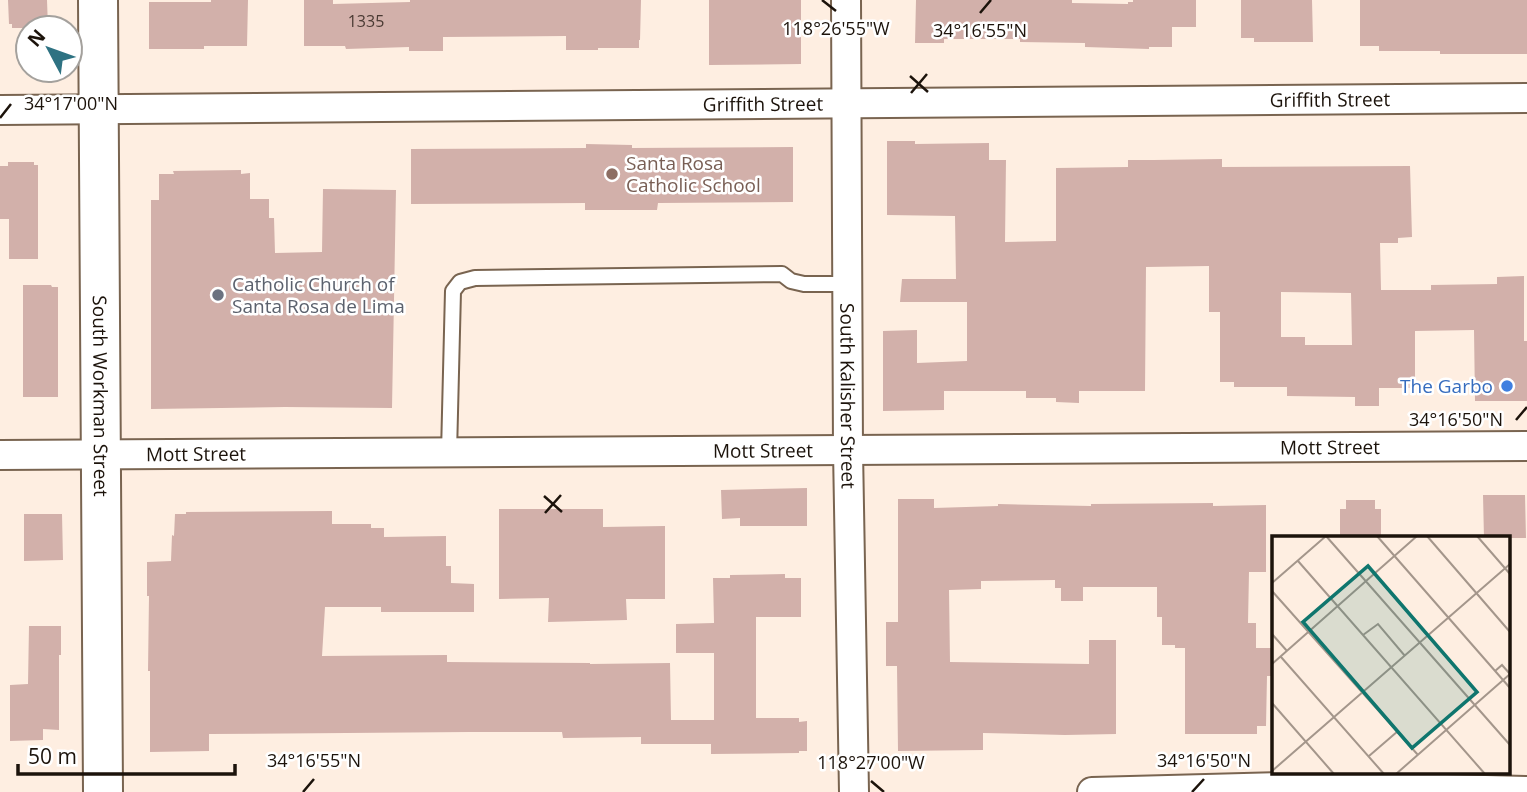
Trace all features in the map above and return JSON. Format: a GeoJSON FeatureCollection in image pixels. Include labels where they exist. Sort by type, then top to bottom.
{"type":"FeatureCollection","features":[{"type":"Feature","properties":{"kind":"main road","name":"South Workman Street"},"geometry":{"type":"LineString","coordinates":[[97,0],[103,792]]}},
{"type":"Feature","properties":{"kind":"street","name":"South Kalisher Street"},"geometry":{"type":"LineString","coordinates":[[846,0],[848,450],[854,792]]}},
{"type":"Feature","properties":{"kind":"street","name":"Griffith Street"},"geometry":{"type":"LineString","coordinates":[[0,110],[1527,98]]}},
{"type":"Feature","properties":{"kind":"street","name":"Mott Street"},"geometry":{"type":"LineString","coordinates":[[0,455],[1527,446]]}},
{"type":"Feature","properties":{"kind":"street"},"geometry":{"type":"LineString","coordinates":[[1092,792],[1324,789],[1527,791]]}},
{"type":"Feature","properties":{"kind":"lane"},"geometry":{"type":"LineString","coordinates":[[449,453],[453,291],[460,282],[475,278],[782,274],[792,281],[804,284],[847,284]]}},
{"type":"Feature","properties":{"kind":"building"},"geometry":{"type":"Polygon","coordinates":[[[8,0],[47,0],[48,14],[14,14],[14,28],[9,24],[8,0]]]}},
{"type":"Feature","properties":{"kind":"building"},"geometry":{"type":"Polygon","coordinates":[[[248,0],[247,46],[149,49],[149,2],[248,0]]]}},
{"type":"Feature","properties":{"kind":"building"},"geometry":{"type":"Polygon","coordinates":[[[304,0],[333,0],[333,4],[410,0],[641,0],[639,48],[566,50],[566,36],[443,37],[443,51],[409,51],[409,47],[346,49],[345,46],[304,46],[304,0]]]}},
{"type":"Feature","properties":{"kind":"building"},"geometry":{"type":"Polygon","coordinates":[[[709,0],[801,0],[801,64],[709,65],[709,0]]]}},
{"type":"Feature","properties":{"kind":"building"},"geometry":{"type":"Polygon","coordinates":[[[916,0],[1072,0],[1072,3],[1128,4],[1133,0],[1196,0],[1196,27],[1172,27],[1172,47],[1149,49],[1085,47],[1085,43],[1020,42],[1020,39],[944,39],[944,43],[915,43],[916,0]]]}},
{"type":"Feature","properties":{"kind":"building"},"geometry":{"type":"Polygon","coordinates":[[[1241,0],[1312,0],[1313,42],[1254,42],[1254,38],[1241,38],[1241,0]]]}},
{"type":"Feature","properties":{"kind":"building"},"geometry":{"type":"Polygon","coordinates":[[[1360,0],[1527,0],[1527,54],[1440,54],[1440,51],[1379,51],[1379,46],[1360,46],[1360,0]]]}},
{"type":"Feature","properties":{"kind":"building"},"geometry":{"type":"Polygon","coordinates":[[[887,141],[915,141],[915,144],[989,143],[989,160],[1006,160],[1005,242],[1056,241],[1056,168],[1128,167],[1128,160],[1222,159],[1222,167],[1410,166],[1412,237],[1398,238],[1398,243],[1380,243],[1381,290],[1431,290],[1431,285],[1497,284],[1497,277],[1524,276],[1527,401],[1475,401],[1474,330],[1415,331],[1415,388],[1379,388],[1379,406],[1355,406],[1355,397],[1287,396],[1287,387],[1234,387],[1234,382],[1220,382],[1220,312],[1209,312],[1209,266],[1146,267],[1145,391],[1079,391],[1079,403],[1056,402],[1056,398],[1026,398],[1026,391],[944,391],[944,410],[883,411],[883,331],[917,330],[917,363],[967,361],[967,302],[900,302],[902,279],[956,279],[955,216],[887,215],[887,141]],[[1281,292],[1281,337],[1305,337],[1305,345],[1352,345],[1351,293],[1281,292]]]}},
{"type":"Feature","properties":{"kind":"building"},"geometry":{"type":"Polygon","coordinates":[[[586,144],[632,145],[632,148],[793,147],[793,202],[658,203],[657,210],[585,210],[585,203],[411,204],[411,149],[586,148],[586,144]]]}},
{"type":"Feature","properties":{"kind":"building"},"geometry":{"type":"Polygon","coordinates":[[[8,162],[34,162],[34,165],[38,165],[38,259],[9,259],[9,219],[0,219],[0,166],[8,166],[8,162]]]}},
{"type":"Feature","properties":{"kind":"building"},"geometry":{"type":"Polygon","coordinates":[[[241,170],[241,174],[250,173],[250,199],[269,199],[269,218],[274,218],[275,253],[322,252],[323,189],[396,190],[392,408],[151,409],[151,200],[159,200],[159,174],[174,174],[173,171],[241,170]]]}},
{"type":"Feature","properties":{"kind":"building"},"geometry":{"type":"Polygon","coordinates":[[[23,285],[58,287],[58,397],[23,397],[23,285]]]}},
{"type":"Feature","properties":{"kind":"building"},"geometry":{"type":"Polygon","coordinates":[[[807,488],[807,526],[740,526],[740,518],[722,519],[721,490],[807,488]]]}},
{"type":"Feature","properties":{"kind":"building"},"geometry":{"type":"Polygon","coordinates":[[[1483,495],[1525,495],[1526,538],[1484,536],[1483,495]]]}},
{"type":"Feature","properties":{"kind":"building"},"geometry":{"type":"Polygon","coordinates":[[[898,499],[934,499],[934,508],[998,504],[1266,505],[1266,572],[1249,572],[1248,623],[1256,623],[1256,648],[1272,648],[1272,676],[1267,676],[1266,726],[1257,726],[1257,734],[1185,734],[1185,648],[1162,645],[1162,617],[1157,617],[1157,587],[1083,587],[1083,601],[1061,601],[1061,588],[1055,588],[1055,580],[981,581],[981,589],[949,590],[950,662],[1089,664],[1089,640],[1116,640],[1116,734],[983,733],[983,750],[898,751],[897,666],[886,666],[886,622],[898,622],[898,499]]]}},
{"type":"Feature","properties":{"kind":"building"},"geometry":{"type":"Polygon","coordinates":[[[1346,500],[1375,500],[1375,509],[1381,509],[1381,536],[1340,536],[1340,509],[1346,509],[1346,500]]]}},
{"type":"Feature","properties":{"kind":"building"},"geometry":{"type":"Polygon","coordinates":[[[499,509],[603,509],[603,527],[665,526],[665,599],[626,599],[627,620],[548,622],[549,598],[499,599],[499,509]]]}},
{"type":"Feature","properties":{"kind":"building"},"geometry":{"type":"Polygon","coordinates":[[[332,511],[332,524],[371,524],[371,528],[384,528],[384,537],[446,536],[446,566],[451,566],[451,583],[474,584],[474,612],[381,612],[381,607],[325,607],[322,656],[447,655],[447,662],[670,663],[671,720],[714,720],[714,653],[676,653],[676,624],[714,623],[713,578],[785,574],[785,578],[801,578],[801,617],[756,617],[756,718],[799,718],[799,722],[807,721],[807,751],[711,754],[711,744],[641,744],[641,737],[563,738],[562,732],[469,732],[209,734],[209,751],[150,752],[147,562],[171,561],[175,514],[332,511]]]}},
{"type":"Feature","properties":{"kind":"building"},"geometry":{"type":"Polygon","coordinates":[[[24,514],[62,514],[63,560],[24,561],[24,514]]]}},
{"type":"Feature","properties":{"kind":"building"},"geometry":{"type":"Polygon","coordinates":[[[29,626],[61,626],[59,730],[43,729],[43,740],[10,741],[10,685],[28,684],[29,626]]]}},
{"type":"Feature","properties":{"kind":"place","name":"Santa Rosa Catholic School"},"geometry":{"type":"Point","coordinates":[612,174]}},
{"type":"Feature","properties":{"kind":"place","name":"Catholic Church of Santa Rosa de Lima"},"geometry":{"type":"Point","coordinates":[218,295]}},
{"type":"Feature","properties":{"kind":"place","name":"The Garbo"},"geometry":{"type":"Point","coordinates":[1507,386]}}]}
